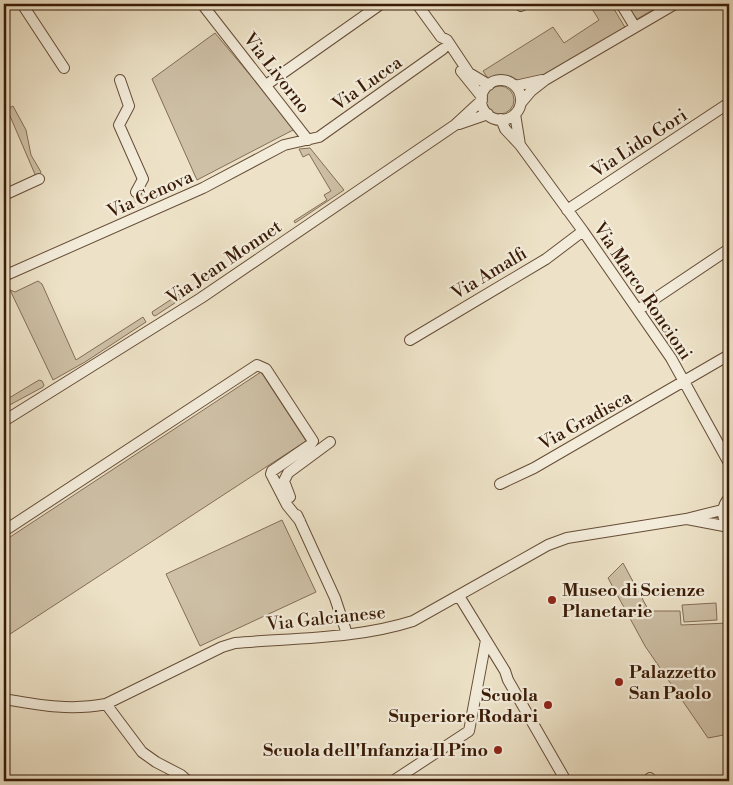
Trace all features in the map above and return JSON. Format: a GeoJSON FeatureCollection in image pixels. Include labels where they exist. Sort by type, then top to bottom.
{"type":"FeatureCollection","features":[{"type":"Feature","properties":{"kind":"street"},"geometry":{"type":"LineString","coordinates":[[22,4],[64,68]]}},
{"type":"Feature","properties":{"kind":"street","name":"Via Livorno"},"geometry":{"type":"LineString","coordinates":[[202,4],[308,140]]}},
{"type":"Feature","properties":{"kind":"street"},"geometry":{"type":"LineString","coordinates":[[266,85],[382,4]]}},
{"type":"Feature","properties":{"kind":"street"},"geometry":{"type":"LineString","coordinates":[[417,4],[441,37],[443,49],[482,99]]}},
{"type":"Feature","properties":{"kind":"street"},"geometry":{"type":"LineString","coordinates":[[621,4],[635,27]]}},
{"type":"Feature","properties":{"kind":"street"},"geometry":{"type":"LineString","coordinates":[[521,103],[521,97],[515,86],[505,80],[489,84],[485,88],[482,99],[482,105],[488,114],[506,119],[515,114],[531,91],[545,80],[675,4]]}},
{"type":"Feature","properties":{"kind":"street"},"geometry":{"type":"LineString","coordinates":[[441,37],[447,40],[469,73],[478,80],[489,84]]}},
{"type":"Feature","properties":{"kind":"street","name":"Via Lucca"},"geometry":{"type":"LineString","coordinates":[[308,140],[319,137],[443,49]]}},
{"type":"Feature","properties":{"kind":"street"},"geometry":{"type":"LineString","coordinates":[[120,80],[129,106],[119,125],[143,179],[136,192]]}},
{"type":"Feature","properties":{"kind":"street"},"geometry":{"type":"LineString","coordinates":[[515,86],[545,80]]}},
{"type":"Feature","properties":{"kind":"street","name":"Via Jean Monnet"},"geometry":{"type":"LineString","coordinates":[[4,420],[201,298],[456,125],[482,99]]}},
{"type":"Feature","properties":{"kind":"street","name":"Via Lido Gori"},"geometry":{"type":"LineString","coordinates":[[567,210],[729,103]]}},
{"type":"Feature","properties":{"kind":"street","name":"Via Jean Monnet"},"geometry":{"type":"LineString","coordinates":[[456,125],[488,114]]}},
{"type":"Feature","properties":{"kind":"street","name":"Via Marco Roncioni"},"geometry":{"type":"LineString","coordinates":[[515,114],[520,146]]}},
{"type":"Feature","properties":{"kind":"street","name":"Via Marco Roncioni"},"geometry":{"type":"LineString","coordinates":[[501,119],[505,129],[520,146],[583,231],[671,358],[728,459],[729,472]]}},
{"type":"Feature","properties":{"kind":"street","name":"Via Genova"},"geometry":{"type":"LineString","coordinates":[[4,276],[144,210],[203,188],[284,145],[308,140]]}},
{"type":"Feature","properties":{"kind":"street"},"geometry":{"type":"LineString","coordinates":[[4,195],[39,179]]}},
{"type":"Feature","properties":{"kind":"street","name":"Via Amalfi"},"geometry":{"type":"LineString","coordinates":[[410,340],[546,259],[583,231]]}},
{"type":"Feature","properties":{"kind":"street"},"geometry":{"type":"LineString","coordinates":[[638,310],[729,249]]}},
{"type":"Feature","properties":{"kind":"street","name":"Via Gradisca"},"geometry":{"type":"LineString","coordinates":[[500,484],[534,468],[729,356]]}},
{"type":"Feature","properties":{"kind":"street"},"geometry":{"type":"LineString","coordinates":[[4,531],[257,365],[266,369],[313,441],[272,471],[271,474],[288,505],[300,521]]}},
{"type":"Feature","properties":{"kind":"street"},"geometry":{"type":"LineString","coordinates":[[330,442],[293,469],[284,478],[284,484],[335,598],[347,634]]}},
{"type":"Feature","properties":{"kind":"street"},"geometry":{"type":"LineString","coordinates":[[722,510],[729,498]]}},
{"type":"Feature","properties":{"kind":"street","name":"Via Galcianese"},"geometry":{"type":"LineString","coordinates":[[4,699],[68,708],[88,708],[106,704],[222,647],[235,643],[378,631],[413,621],[548,545],[567,538],[686,519],[722,510],[723,518],[729,527]]}},
{"type":"Feature","properties":{"kind":"street","name":"Via Galcianese"},"geometry":{"type":"LineString","coordinates":[[686,519],[729,527]]}},
{"type":"Feature","properties":{"kind":"street"},"geometry":{"type":"LineString","coordinates":[[459,596],[566,781]]}},
{"type":"Feature","properties":{"kind":"street"},"geometry":{"type":"LineString","coordinates":[[393,781],[469,731],[486,640]]}},
{"type":"Feature","properties":{"kind":"street","name":"Via Galcianese"},"geometry":{"type":"LineString","coordinates":[[4,694],[20,702]]}},
{"type":"Feature","properties":{"kind":"street"},"geometry":{"type":"LineString","coordinates":[[106,704],[142,752],[188,781]]}},
{"type":"Feature","properties":{"kind":"shaded area"},"geometry":{"type":"Polygon","coordinates":[[[589,4],[611,4],[626,29],[544,76],[518,83],[502,77],[489,80],[483,71],[553,27],[564,43],[599,20],[589,4]]]}},
{"type":"Feature","properties":{"kind":"shaded area"},"geometry":{"type":"Polygon","coordinates":[[[625,4],[663,4],[637,19],[625,4]]]}},
{"type":"Feature","properties":{"kind":"shaded area"},"geometry":{"type":"Polygon","coordinates":[[[215,33],[295,129],[197,180],[152,79],[215,33]]]}},
{"type":"Feature","properties":{"kind":"shaded area"},"geometry":{"type":"Polygon","coordinates":[[[500,86],[510,90],[514,100],[510,110],[500,114],[490,110],[486,100],[490,90],[500,86]]]}},
{"type":"Feature","properties":{"kind":"shaded area"},"geometry":{"type":"Polygon","coordinates":[[[13,106],[26,130],[31,155],[41,172],[37,179],[7,109],[13,106]]]}},
{"type":"Feature","properties":{"kind":"shaded area"},"geometry":{"type":"Polygon","coordinates":[[[310,148],[344,190],[295,223],[294,221],[327,200],[324,195],[331,191],[309,154],[303,157],[299,149],[310,148]]]}},
{"type":"Feature","properties":{"kind":"shaded area"},"geometry":{"type":"Polygon","coordinates":[[[38,281],[42,284],[76,360],[143,317],[146,322],[85,362],[53,380],[10,290],[15,292],[38,281]]]}},
{"type":"Feature","properties":{"kind":"shaded area"},"geometry":{"type":"Polygon","coordinates":[[[190,287],[193,291],[155,316],[153,315],[152,312],[190,287]]]}},
{"type":"Feature","properties":{"kind":"shaded area"},"geometry":{"type":"Polygon","coordinates":[[[261,372],[306,441],[4,638],[4,541],[261,372]]]}},
{"type":"Feature","properties":{"kind":"shaded area"},"geometry":{"type":"Polygon","coordinates":[[[39,380],[42,381],[43,387],[4,408],[4,401],[39,380]]]}},
{"type":"Feature","properties":{"kind":"shaded area"},"geometry":{"type":"Polygon","coordinates":[[[282,520],[316,592],[200,646],[166,574],[282,520]]]}},
{"type":"Feature","properties":{"kind":"shaded area"},"geometry":{"type":"Polygon","coordinates":[[[623,563],[649,611],[680,611],[681,625],[729,623],[729,734],[708,738],[645,646],[608,578],[623,563]]]}},
{"type":"Feature","properties":{"kind":"shaded area"},"geometry":{"type":"Polygon","coordinates":[[[716,603],[717,620],[684,622],[682,605],[716,603]]]}},
{"type":"Feature","properties":{"kind":"tunnel"},"geometry":{"type":"LineString","coordinates":[[136,192],[142,206]]}},
{"type":"Feature","properties":{"kind":"place","name":"Museo di Scienze Planetarie"},"geometry":{"type":"Point","coordinates":[552,600]}},
{"type":"Feature","properties":{"kind":"place","name":"Palazzetto San Paolo"},"geometry":{"type":"Point","coordinates":[619,682]}},
{"type":"Feature","properties":{"kind":"place","name":"Scuola Superiore Rodari"},"geometry":{"type":"Point","coordinates":[548,705]}},
{"type":"Feature","properties":{"kind":"place","name":"Scuola dell'Infanzia Il Pino"},"geometry":{"type":"Point","coordinates":[498,750]}}]}
